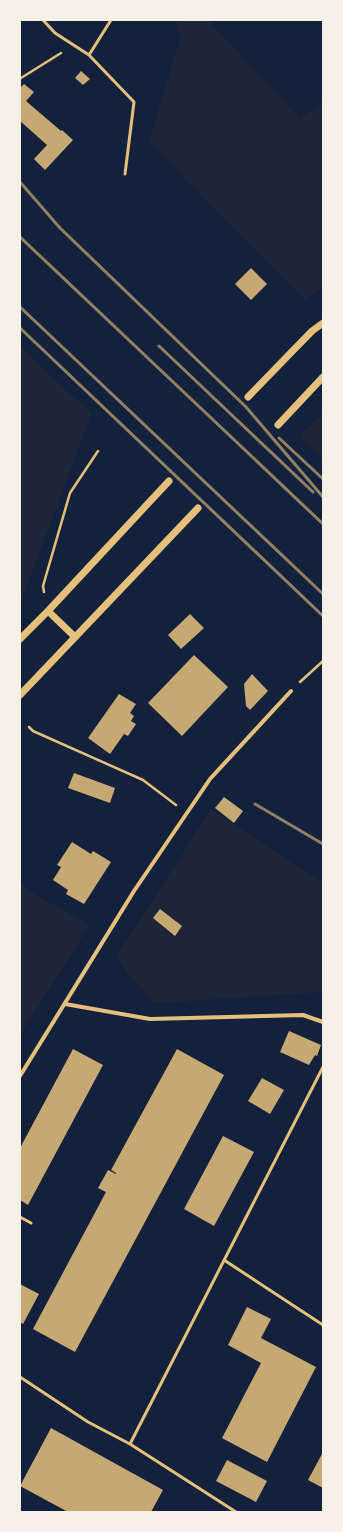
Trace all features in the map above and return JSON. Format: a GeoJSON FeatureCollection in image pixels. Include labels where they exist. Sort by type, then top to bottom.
{"type":"FeatureCollection","features":[{"type":"Feature","properties":{"kind":"street"},"geometry":{"type":"LineString","coordinates":[[248,397],[312,331],[323,323]]}},
{"type":"Feature","properties":{"kind":"street"},"geometry":{"type":"LineString","coordinates":[[278,425],[323,377]]}},
{"type":"Feature","properties":{"kind":"street"},"geometry":{"type":"LineString","coordinates":[[20,639],[169,481]]}},
{"type":"Feature","properties":{"kind":"street"},"geometry":{"type":"LineString","coordinates":[[20,695],[198,508]]}},
{"type":"Feature","properties":{"kind":"street"},"geometry":{"type":"LineString","coordinates":[[48,611],[75,637]]}},
{"type":"Feature","properties":{"kind":"street"},"geometry":{"type":"LineString","coordinates":[[20,691],[28,686]]}},
{"type":"Feature","properties":{"kind":"street"},"geometry":{"type":"LineString","coordinates":[[20,1076],[134,891],[210,779],[291,691]]}},
{"type":"Feature","properties":{"kind":"street"},"geometry":{"type":"LineString","coordinates":[[65,1004],[150,1019],[303,1015],[323,1022]]}},
{"type":"Feature","properties":{"kind":"lane"},"geometry":{"type":"LineString","coordinates":[[43,20],[55,33],[89,56],[134,102],[125,174]]}},
{"type":"Feature","properties":{"kind":"lane"},"geometry":{"type":"LineString","coordinates":[[89,56],[111,20]]}},
{"type":"Feature","properties":{"kind":"lane"},"geometry":{"type":"LineString","coordinates":[[130,1444],[323,1068]]}},
{"type":"Feature","properties":{"kind":"lane"},"geometry":{"type":"LineString","coordinates":[[20,1217],[30,1223]]}},
{"type":"Feature","properties":{"kind":"lane"},"geometry":{"type":"LineString","coordinates":[[224,1260],[323,1325]]}},
{"type":"Feature","properties":{"kind":"lane"},"geometry":{"type":"LineString","coordinates":[[20,1376],[88,1422],[130,1444],[236,1512]]}},
{"type":"Feature","properties":{"kind":"path"},"geometry":{"type":"LineString","coordinates":[[21,78],[63,52]]}},
{"type":"Feature","properties":{"kind":"path"},"geometry":{"type":"LineString","coordinates":[[48,611],[43,586],[70,493],[98,451]]}},
{"type":"Feature","properties":{"kind":"path"},"geometry":{"type":"LineString","coordinates":[[291,691],[323,661]]}},
{"type":"Feature","properties":{"kind":"path"},"geometry":{"type":"LineString","coordinates":[[29,727],[33,731],[143,780],[187,813]]}},
{"type":"Feature","properties":{"kind":"shaded area"},"geometry":{"type":"Polygon","coordinates":[[[176,20],[208,20],[300,118],[323,102],[323,286],[305,300],[149,142],[180,38],[176,20]]]}},
{"type":"Feature","properties":{"kind":"shaded area"},"geometry":{"type":"Polygon","coordinates":[[[20,345],[74,398],[92,412],[20,605],[20,345]]]}},
{"type":"Feature","properties":{"kind":"shaded area"},"geometry":{"type":"Polygon","coordinates":[[[323,414],[323,458],[299,435],[323,414]]]}},
{"type":"Feature","properties":{"kind":"shaded area"},"geometry":{"type":"Polygon","coordinates":[[[211,809],[323,883],[323,992],[155,1003],[128,974],[117,956],[211,809]]]}},
{"type":"Feature","properties":{"kind":"shaded area"},"geometry":{"type":"Polygon","coordinates":[[[20,881],[30,892],[90,925],[20,1035],[20,881]]]}},
{"type":"Feature","properties":{"kind":"building"},"geometry":{"type":"Polygon","coordinates":[[[81,71],[90,79],[83,85],[75,78],[81,71]]]}},
{"type":"Feature","properties":{"kind":"building"},"geometry":{"type":"Polygon","coordinates":[[[24,84],[34,92],[26,101],[73,140],[45,170],[34,159],[47,145],[20,121],[20,88],[24,84]]]}},
{"type":"Feature","properties":{"kind":"building"},"geometry":{"type":"Polygon","coordinates":[[[251,268],[267,284],[251,300],[235,284],[251,268]]]}},
{"type":"Feature","properties":{"kind":"building"},"geometry":{"type":"Polygon","coordinates":[[[190,614],[204,628],[181,649],[168,635],[190,614]]]}},
{"type":"Feature","properties":{"kind":"building"},"geometry":{"type":"Polygon","coordinates":[[[194,655],[228,687],[182,736],[148,703],[194,655]]]}},
{"type":"Feature","properties":{"kind":"building"},"geometry":{"type":"Polygon","coordinates":[[[252,674],[268,691],[250,710],[246,706],[244,684],[252,674]]]}},
{"type":"Feature","properties":{"kind":"building"},"geometry":{"type":"Polygon","coordinates":[[[119,694],[136,704],[130,713],[134,716],[131,721],[136,724],[128,736],[124,734],[110,754],[88,738],[119,694]]]}},
{"type":"Feature","properties":{"kind":"building"},"geometry":{"type":"Polygon","coordinates":[[[74,773],[115,788],[110,803],[68,788],[74,773]]]}},
{"type":"Feature","properties":{"kind":"building"},"geometry":{"type":"Polygon","coordinates":[[[224,797],[243,811],[234,823],[215,808],[224,797]]]}},
{"type":"Feature","properties":{"kind":"building"},"geometry":{"type":"Polygon","coordinates":[[[72,842],[91,854],[93,851],[111,862],[84,904],[66,894],[68,890],[53,880],[61,867],[57,865],[72,842]]]}},
{"type":"Feature","properties":{"kind":"building"},"geometry":{"type":"Polygon","coordinates":[[[160,909],[182,926],[175,936],[153,918],[160,909]]]}},
{"type":"Feature","properties":{"kind":"building"},"geometry":{"type":"Polygon","coordinates":[[[289,1031],[321,1045],[317,1056],[315,1055],[309,1065],[280,1052],[289,1031]]]}},
{"type":"Feature","properties":{"kind":"building"},"geometry":{"type":"Polygon","coordinates":[[[73,1049],[103,1065],[28,1205],[20,1200],[20,1148],[73,1049]]]}},
{"type":"Feature","properties":{"kind":"building"},"geometry":{"type":"Polygon","coordinates":[[[177,1049],[224,1075],[75,1352],[33,1329],[106,1192],[98,1188],[108,1170],[116,1174],[111,1170],[177,1049]]]}},
{"type":"Feature","properties":{"kind":"building"},"geometry":{"type":"Polygon","coordinates":[[[262,1078],[284,1090],[270,1114],[248,1101],[262,1078]]]}},
{"type":"Feature","properties":{"kind":"building"},"geometry":{"type":"Polygon","coordinates":[[[223,1136],[254,1152],[214,1226],[184,1209],[223,1136]]]}},
{"type":"Feature","properties":{"kind":"building"},"geometry":{"type":"Polygon","coordinates":[[[20,1284],[39,1294],[23,1324],[20,1322],[20,1284]]]}},
{"type":"Feature","properties":{"kind":"building"},"geometry":{"type":"Polygon","coordinates":[[[247,1307],[271,1319],[261,1338],[316,1367],[267,1462],[222,1438],[261,1363],[228,1345],[247,1307]]]}},
{"type":"Feature","properties":{"kind":"building"},"geometry":{"type":"Polygon","coordinates":[[[51,1428],[163,1490],[151,1512],[68,1512],[20,1486],[51,1428]]]}},
{"type":"Feature","properties":{"kind":"building"},"geometry":{"type":"Polygon","coordinates":[[[323,1452],[323,1488],[308,1480],[323,1452]]]}},
{"type":"Feature","properties":{"kind":"building"},"geometry":{"type":"Polygon","coordinates":[[[227,1460],[267,1481],[256,1502],[216,1481],[227,1460]]]}},
{"type":"Feature","properties":{"kind":"railway"},"geometry":{"type":"LineString","coordinates":[[20,182],[60,228],[246,407],[323,497]]}},
{"type":"Feature","properties":{"kind":"railway"},"geometry":{"type":"LineString","coordinates":[[20,237],[323,524]]}},
{"type":"Feature","properties":{"kind":"railway"},"geometry":{"type":"LineString","coordinates":[[20,307],[323,594]]}},
{"type":"Feature","properties":{"kind":"railway"},"geometry":{"type":"LineString","coordinates":[[20,328],[323,616]]}},
{"type":"Feature","properties":{"kind":"railway"},"geometry":{"type":"LineString","coordinates":[[159,346],[313,492]]}},
{"type":"Feature","properties":{"kind":"railway"},"geometry":{"type":"LineString","coordinates":[[279,438],[323,479]]}},
{"type":"Feature","properties":{"kind":"railway"},"geometry":{"type":"LineString","coordinates":[[255,804],[323,844]]}}]}
